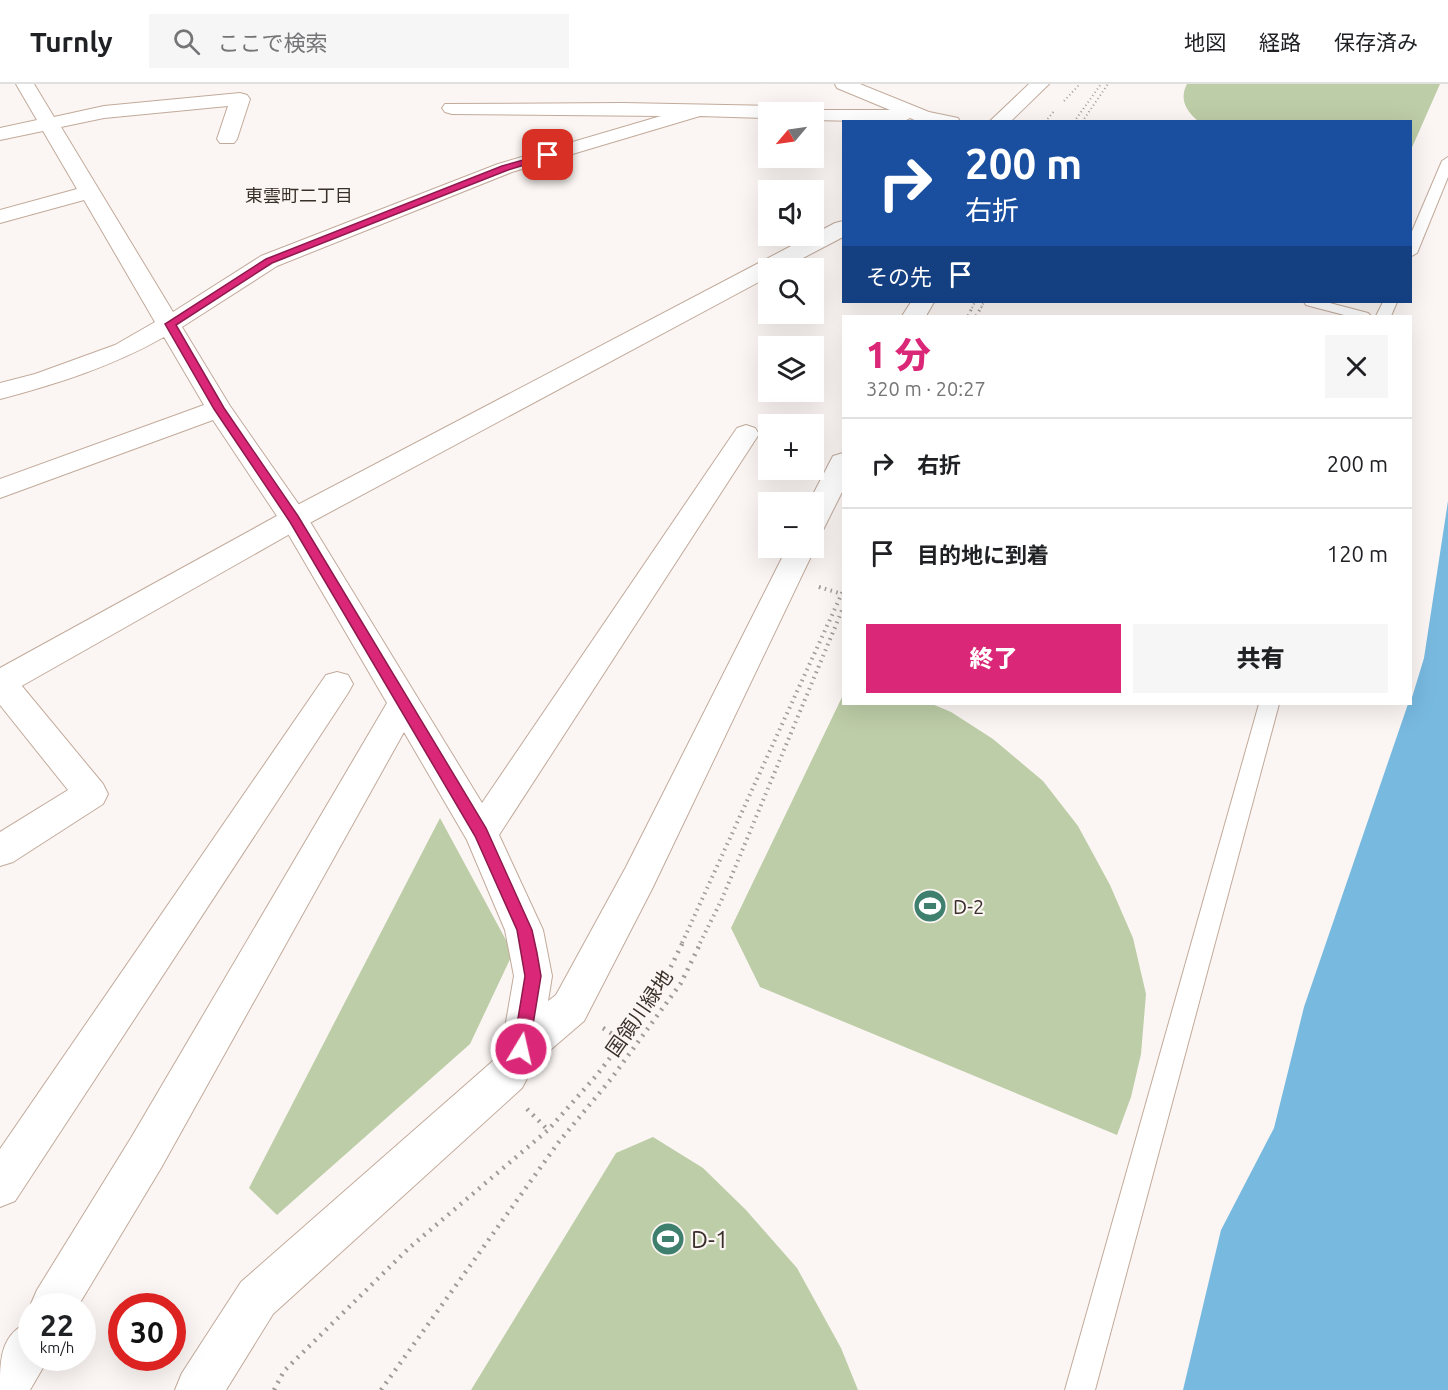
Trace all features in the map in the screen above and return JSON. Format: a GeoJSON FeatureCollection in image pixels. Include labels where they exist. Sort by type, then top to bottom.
{"type":"FeatureCollection","features":[{"type":"Feature","properties":{"kind":"street"},"geometry":{"type":"LineString","coordinates":[[25,84],[219,409],[294,519],[481,833],[524,930],[533,976],[521,1049],[508,1074],[257,1298],[199,1390]]}},
{"type":"Feature","properties":{"kind":"street"},"geometry":{"type":"LineString","coordinates":[[844,84],[924,117]]}},
{"type":"Feature","properties":{"kind":"street"},"geometry":{"type":"LineString","coordinates":[[1000,120],[1041,84]]}},
{"type":"Feature","properties":{"kind":"street"},"geometry":{"type":"LineString","coordinates":[[0,134],[48,122],[104,112],[240,99],[227,139]]}},
{"type":"Feature","properties":{"kind":"street"},"geometry":{"type":"LineString","coordinates":[[452,108],[758,112]]}},
{"type":"Feature","properties":{"kind":"street"},"geometry":{"type":"LineString","coordinates":[[0,391],[44,379],[124,350],[170,324],[269,261],[505,168],[697,111]]}},
{"type":"Feature","properties":{"kind":"street"},"geometry":{"type":"LineString","coordinates":[[824,114],[924,117],[940,120]]}},
{"type":"Feature","properties":{"kind":"street"},"geometry":{"type":"LineString","coordinates":[[0,217],[90,192]]}},
{"type":"Feature","properties":{"kind":"street"},"geometry":{"type":"LineString","coordinates":[[0,851],[91,794],[0,683],[294,519],[842,229]]}},
{"type":"Feature","properties":{"kind":"street"},"geometry":{"type":"LineString","coordinates":[[0,489],[219,409]]}},
{"type":"Feature","properties":{"kind":"street"},"geometry":{"type":"LineString","coordinates":[[481,833],[746,434]]}},
{"type":"Feature","properties":{"kind":"street"},"geometry":{"type":"LineString","coordinates":[[824,501],[842,464]]}},
{"type":"Feature","properties":{"kind":"street"},"geometry":{"type":"LineString","coordinates":[[521,1049],[570,1008],[639,878],[796,558]]}},
{"type":"Feature","properties":{"kind":"street"},"geometry":{"type":"LineString","coordinates":[[0,1186],[338,684]]}},
{"type":"Feature","properties":{"kind":"street"},"geometry":{"type":"LineString","coordinates":[[62,1293],[152,1143],[404,704]]}},
{"type":"Feature","properties":{"kind":"street"},"geometry":{"type":"LineString","coordinates":[[3,1390],[18,1366]]}},
{"type":"Feature","properties":{"kind":"lane"},"geometry":{"type":"LineString","coordinates":[[1412,248],[1448,160]]}},
{"type":"Feature","properties":{"kind":"lane"},"geometry":{"type":"LineString","coordinates":[[1315,303],[1360,315]]}},
{"type":"Feature","properties":{"kind":"lane"},"geometry":{"type":"LineString","coordinates":[[1080,1390],[1269,705]]}},
{"type":"Feature","properties":{"kind":"path"},"geometry":{"type":"LineString","coordinates":[[1075,120],[1101,84]]}},
{"type":"Feature","properties":{"kind":"path"},"geometry":{"type":"LineString","coordinates":[[1083,120],[1108,84]]}},
{"type":"Feature","properties":{"kind":"path","name":"国領川緑地"},"geometry":{"type":"LineString","coordinates":[[381,1390],[558,1143],[611,1079],[681,983],[722,899],[842,610]]}},
{"type":"Feature","properties":{"kind":"green space"},"geometry":{"type":"Polygon","coordinates":[[[1187,84],[1440,84],[1412,147],[1412,120],[1197,120],[1185,104],[1187,84]]]}},
{"type":"Feature","properties":{"kind":"green space","name":"D-2"},"geometry":{"type":"Polygon","coordinates":[[[842,697],[842,705],[934,705],[951,712],[993,739],[1043,781],[1078,826],[1110,885],[1133,938],[1146,994],[1141,1054],[1131,1097],[1117,1135],[760,987],[731,928],[842,697]]]}},
{"type":"Feature","properties":{"kind":"green space"},"geometry":{"type":"Polygon","coordinates":[[[440,818],[513,953],[470,1044],[277,1215],[249,1188],[440,818]]]}},
{"type":"Feature","properties":{"kind":"green space","name":"D-1"},"geometry":{"type":"Polygon","coordinates":[[[653,1137],[703,1168],[746,1210],[797,1268],[841,1348],[858,1390],[471,1390],[616,1153],[653,1137]]]}},
{"type":"Feature","properties":{"kind":"water"},"geometry":{"type":"Polygon","coordinates":[[[1448,501],[1448,1390],[1183,1390],[1221,1230],[1274,1128],[1304,1007],[1408,705],[1412,705],[1412,697],[1424,658],[1448,501]]]}},
{"type":"Feature","properties":{"kind":"place","name":"D-2"},"geometry":{"type":"Point","coordinates":[930,906]}},
{"type":"Feature","properties":{"kind":"place","name":"D-1"},"geometry":{"type":"Point","coordinates":[668,1239]}},
{"type":"Feature","properties":{"kind":"district","name":"東雲町二丁目"},"geometry":{"type":"Point","coordinates":[299,195]}},
{"type":"Feature","properties":{"kind":"route"},"geometry":{"type":"LineString","coordinates":[[521,1049],[533,976],[529,953],[524,930],[481,833],[294,519],[219,409],[170,324],[269,261],[505,168],[548,155]]}}]}
